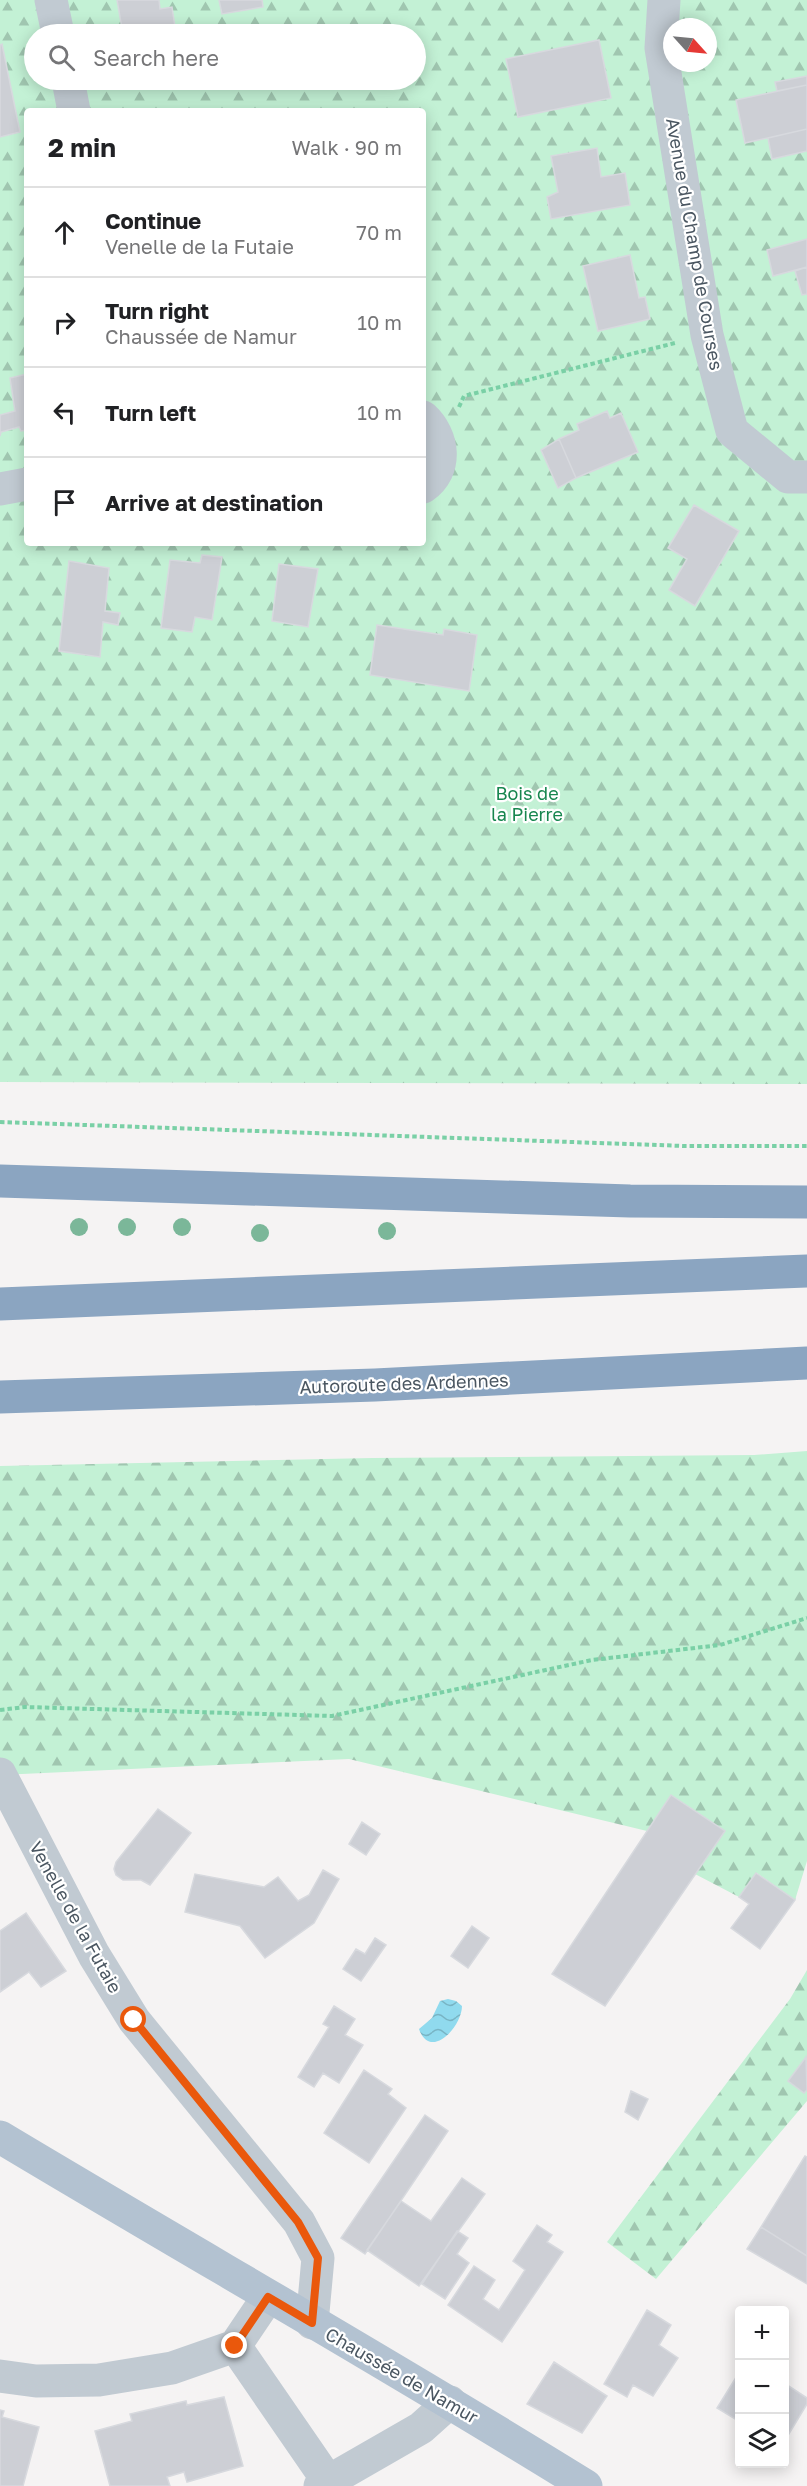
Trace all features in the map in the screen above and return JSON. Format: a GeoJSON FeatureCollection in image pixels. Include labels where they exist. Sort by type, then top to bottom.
{"type":"FeatureCollection","features":[{"type":"Feature","properties":{"kind":"highway"},"geometry":{"type":"LineString","coordinates":[[0,1181],[630,1201],[807,1202]]}},
{"type":"Feature","properties":{"kind":"highway"},"geometry":{"type":"LineString","coordinates":[[0,1304],[807,1271]]}},
{"type":"Feature","properties":{"kind":"highway","name":"Autoroute des Ardennes"},"geometry":{"type":"LineString","coordinates":[[0,1397],[375,1385],[807,1364]]}},
{"type":"Feature","properties":{"kind":"main road","name":"Chaussée de Namur"},"geometry":{"type":"LineString","coordinates":[[0,2137],[312,2323],[450,2402],[586,2486]]}},
{"type":"Feature","properties":{"kind":"street"},"geometry":{"type":"LineString","coordinates":[[51,0],[56,24]]}},
{"type":"Feature","properties":{"kind":"street","name":"Avenue du Champ de Courses"},"geometry":{"type":"LineString","coordinates":[[664,0],[661,48],[707,335],[732,431],[788,477],[807,477]]}},
{"type":"Feature","properties":{"kind":"street"},"geometry":{"type":"LineString","coordinates":[[70,90],[73,108]]}},
{"type":"Feature","properties":{"kind":"street"},"geometry":{"type":"LineString","coordinates":[[426,485],[430,483],[440,464],[432,430]]}},
{"type":"Feature","properties":{"kind":"street"},"geometry":{"type":"LineString","coordinates":[[0,489],[24,485]]}},
{"type":"Feature","properties":{"kind":"street","name":"Venelle de la Futaie"},"geometry":{"type":"LineString","coordinates":[[0,1774],[94,1955],[134,2020],[266,2180],[304,2231],[318,2258],[312,2323]]}},
{"type":"Feature","properties":{"kind":"street"},"geometry":{"type":"LineString","coordinates":[[0,2376],[36,2381],[99,2380],[172,2368],[235,2346],[268,2297]]}},
{"type":"Feature","properties":{"kind":"street"},"geometry":{"type":"LineString","coordinates":[[235,2346],[324,2484],[421,2428],[450,2402]]}},
{"type":"Feature","properties":{"kind":"path"},"geometry":{"type":"LineString","coordinates":[[432,430],[464,396],[707,335]]}},
{"type":"Feature","properties":{"kind":"path"},"geometry":{"type":"LineString","coordinates":[[0,1122],[685,1146],[807,1146]]}},
{"type":"Feature","properties":{"kind":"path"},"geometry":{"type":"LineString","coordinates":[[0,1710],[25,1707],[332,1716],[592,1660],[720,1645],[807,1618]]}},
{"type":"Feature","properties":{"kind":"green space","name":"Bois de la Pierre"},"geometry":{"type":"Polygon","coordinates":[[[0,0],[807,0],[807,1084],[0,1082],[0,0]]]}},
{"type":"Feature","properties":{"kind":"green space"},"geometry":{"type":"Polygon","coordinates":[[[807,1451],[807,1861],[795,1900],[757,1873],[739,1897],[695,1874],[725,1831],[671,1795],[647,1831],[349,1759],[0,1775],[0,1466],[372,1458],[754,1455],[807,1451]]]}},
{"type":"Feature","properties":{"kind":"green space"},"geometry":{"type":"Polygon","coordinates":[[[807,1970],[807,2101],[656,2279],[607,2242],[790,1999],[807,1970]]]}},
{"type":"Feature","properties":{"kind":"water"},"geometry":{"type":"Polygon","coordinates":[[[448,1999],[462,2006],[461,2014],[457,2023],[445,2037],[430,2042],[424,2038],[419,2029],[432,2018],[440,2001],[448,1999]]]}},
{"type":"Feature","properties":{"kind":"building"},"geometry":{"type":"Polygon","coordinates":[[[117,0],[159,0],[160,9],[172,7],[175,24],[121,24],[117,0]]]}},
{"type":"Feature","properties":{"kind":"building"},"geometry":{"type":"Polygon","coordinates":[[[219,0],[262,0],[263,7],[222,14],[219,0]]]}},
{"type":"Feature","properties":{"kind":"building"},"geometry":{"type":"Polygon","coordinates":[[[599,40],[611,98],[518,117],[506,59],[599,40]]]}},
{"type":"Feature","properties":{"kind":"building"},"geometry":{"type":"Polygon","coordinates":[[[2,44],[20,132],[0,137],[0,45],[2,44]]]}},
{"type":"Feature","properties":{"kind":"building"},"geometry":{"type":"Polygon","coordinates":[[[807,76],[807,85],[777,91],[775,82],[807,76]]]}},
{"type":"Feature","properties":{"kind":"building"},"geometry":{"type":"Polygon","coordinates":[[[807,85],[807,129],[745,143],[736,100],[807,85]]]}},
{"type":"Feature","properties":{"kind":"building"},"geometry":{"type":"Polygon","coordinates":[[[807,129],[807,151],[772,159],[768,138],[807,129]]]}},
{"type":"Feature","properties":{"kind":"building"},"geometry":{"type":"Polygon","coordinates":[[[597,148],[601,177],[625,173],[630,205],[551,219],[547,197],[558,192],[551,156],[597,148]]]}},
{"type":"Feature","properties":{"kind":"building"},"geometry":{"type":"Polygon","coordinates":[[[807,239],[807,267],[773,276],[767,250],[807,239]]]}},
{"type":"Feature","properties":{"kind":"building"},"geometry":{"type":"Polygon","coordinates":[[[630,255],[639,298],[645,297],[650,319],[598,331],[583,266],[630,255]]]}},
{"type":"Feature","properties":{"kind":"building"},"geometry":{"type":"Polygon","coordinates":[[[807,267],[807,294],[802,295],[795,271],[807,267]]]}},
{"type":"Feature","properties":{"kind":"building"},"geometry":{"type":"Polygon","coordinates":[[[24,375],[24,430],[21,431],[19,427],[1,432],[0,436],[0,415],[15,411],[10,378],[24,375]]]}},
{"type":"Feature","properties":{"kind":"building"},"geometry":{"type":"Polygon","coordinates":[[[607,411],[610,418],[621,413],[638,452],[576,478],[559,439],[579,430],[577,424],[607,411]]]}},
{"type":"Feature","properties":{"kind":"building"},"geometry":{"type":"Polygon","coordinates":[[[559,439],[576,478],[558,488],[541,450],[559,439]]]}},
{"type":"Feature","properties":{"kind":"building"},"geometry":{"type":"Polygon","coordinates":[[[694,505],[739,531],[695,606],[669,590],[687,559],[668,548],[694,505]]]}},
{"type":"Feature","properties":{"kind":"building"},"geometry":{"type":"Polygon","coordinates":[[[202,555],[222,557],[212,620],[195,617],[192,632],[161,628],[170,560],[200,563],[202,555]]]}},
{"type":"Feature","properties":{"kind":"building"},"geometry":{"type":"Polygon","coordinates":[[[69,561],[109,568],[105,611],[120,613],[118,625],[103,622],[100,657],[59,651],[69,561]]]}},
{"type":"Feature","properties":{"kind":"building"},"geometry":{"type":"Polygon","coordinates":[[[279,564],[318,569],[308,627],[272,621],[279,564]]]}},
{"type":"Feature","properties":{"kind":"building"},"geometry":{"type":"Polygon","coordinates":[[[377,625],[443,635],[444,629],[477,635],[469,691],[370,675],[377,625]]]}},
{"type":"Feature","properties":{"kind":"building"},"geometry":{"type":"Polygon","coordinates":[[[671,1795],[725,1831],[605,2006],[552,1974],[671,1795]]]}},
{"type":"Feature","properties":{"kind":"building"},"geometry":{"type":"Polygon","coordinates":[[[158,1809],[191,1833],[150,1885],[141,1880],[123,1880],[116,1875],[114,1869],[116,1862],[158,1809]]]}},
{"type":"Feature","properties":{"kind":"building"},"geometry":{"type":"Polygon","coordinates":[[[362,1822],[380,1834],[366,1855],[349,1844],[362,1822]]]}},
{"type":"Feature","properties":{"kind":"building"},"geometry":{"type":"Polygon","coordinates":[[[323,1870],[339,1879],[314,1923],[265,1958],[240,1926],[185,1912],[195,1874],[264,1887],[278,1877],[298,1901],[309,1895],[323,1870]]]}},
{"type":"Feature","properties":{"kind":"building"},"geometry":{"type":"Polygon","coordinates":[[[756,1873],[795,1900],[760,1949],[731,1928],[749,1904],[739,1897],[756,1873]]]}},
{"type":"Feature","properties":{"kind":"building"},"geometry":{"type":"Polygon","coordinates":[[[26,1913],[66,1971],[41,1987],[29,1972],[0,1992],[0,1931],[26,1913]]]}},
{"type":"Feature","properties":{"kind":"building"},"geometry":{"type":"Polygon","coordinates":[[[472,1926],[489,1938],[468,1968],[451,1956],[472,1926]]]}},
{"type":"Feature","properties":{"kind":"building"},"geometry":{"type":"Polygon","coordinates":[[[375,1938],[386,1945],[361,1981],[343,1969],[356,1949],[365,1954],[375,1938]]]}},
{"type":"Feature","properties":{"kind":"building"},"geometry":{"type":"Polygon","coordinates":[[[334,2006],[355,2019],[345,2035],[363,2045],[339,2083],[323,2073],[314,2087],[298,2077],[329,2027],[323,2024],[334,2006]]]}},
{"type":"Feature","properties":{"kind":"building"},"geometry":{"type":"Polygon","coordinates":[[[806,2057],[807,2090],[804,2093],[788,2081],[806,2057]]]}},
{"type":"Feature","properties":{"kind":"building"},"geometry":{"type":"Polygon","coordinates":[[[364,2070],[392,2089],[388,2094],[406,2108],[369,2163],[324,2133],[364,2070]]]}},
{"type":"Feature","properties":{"kind":"building"},"geometry":{"type":"Polygon","coordinates":[[[631,2091],[648,2099],[638,2120],[625,2112],[631,2091]]]}},
{"type":"Feature","properties":{"kind":"building"},"geometry":{"type":"Polygon","coordinates":[[[425,2115],[448,2131],[365,2254],[341,2238],[425,2115]]]}},
{"type":"Feature","properties":{"kind":"building"},"geometry":{"type":"Polygon","coordinates":[[[805,2156],[807,2157],[807,2256],[761,2227],[805,2156]]]}},
{"type":"Feature","properties":{"kind":"building"},"geometry":{"type":"Polygon","coordinates":[[[462,2178],[485,2194],[419,2286],[367,2250],[401,2201],[431,2221],[462,2178]]]}},
{"type":"Feature","properties":{"kind":"building"},"geometry":{"type":"Polygon","coordinates":[[[537,2225],[552,2235],[547,2242],[563,2252],[502,2342],[448,2305],[474,2266],[495,2280],[483,2299],[499,2310],[525,2270],[513,2261],[537,2225]]]}},
{"type":"Feature","properties":{"kind":"building"},"geometry":{"type":"Polygon","coordinates":[[[761,2227],[807,2256],[807,2284],[747,2249],[761,2227]]]}},
{"type":"Feature","properties":{"kind":"building"},"geometry":{"type":"Polygon","coordinates":[[[457,2231],[468,2238],[457,2254],[469,2263],[445,2299],[422,2284],[457,2231]]]}},
{"type":"Feature","properties":{"kind":"building"},"geometry":{"type":"Polygon","coordinates":[[[647,2310],[671,2325],[659,2345],[678,2358],[653,2396],[633,2385],[627,2397],[604,2384],[647,2310]]]}},
{"type":"Feature","properties":{"kind":"building"},"geometry":{"type":"Polygon","coordinates":[[[554,2362],[607,2396],[582,2433],[527,2404],[554,2362]]]}},
{"type":"Feature","properties":{"kind":"building"},"geometry":{"type":"Polygon","coordinates":[[[735,2379],[735,2419],[717,2408],[735,2379]]]}},
{"type":"Feature","properties":{"kind":"building"},"geometry":{"type":"Polygon","coordinates":[[[789,2386],[807,2398],[807,2404],[789,2434],[789,2386]]]}},
{"type":"Feature","properties":{"kind":"building"},"geometry":{"type":"Polygon","coordinates":[[[224,2397],[243,2466],[187,2482],[184,2472],[167,2477],[170,2486],[110,2486],[95,2431],[132,2421],[130,2414],[186,2401],[187,2405],[224,2397]]]}},
{"type":"Feature","properties":{"kind":"building"},"geometry":{"type":"Polygon","coordinates":[[[0,2410],[4,2411],[2,2417],[39,2427],[23,2486],[0,2486],[0,2410]]]}},
{"type":"Feature","properties":{"kind":"route"},"geometry":{"type":"LineString","coordinates":[[134,2020],[181,2080],[266,2180],[298,2222],[318,2258],[312,2323],[268,2297],[235,2346]]}}]}
